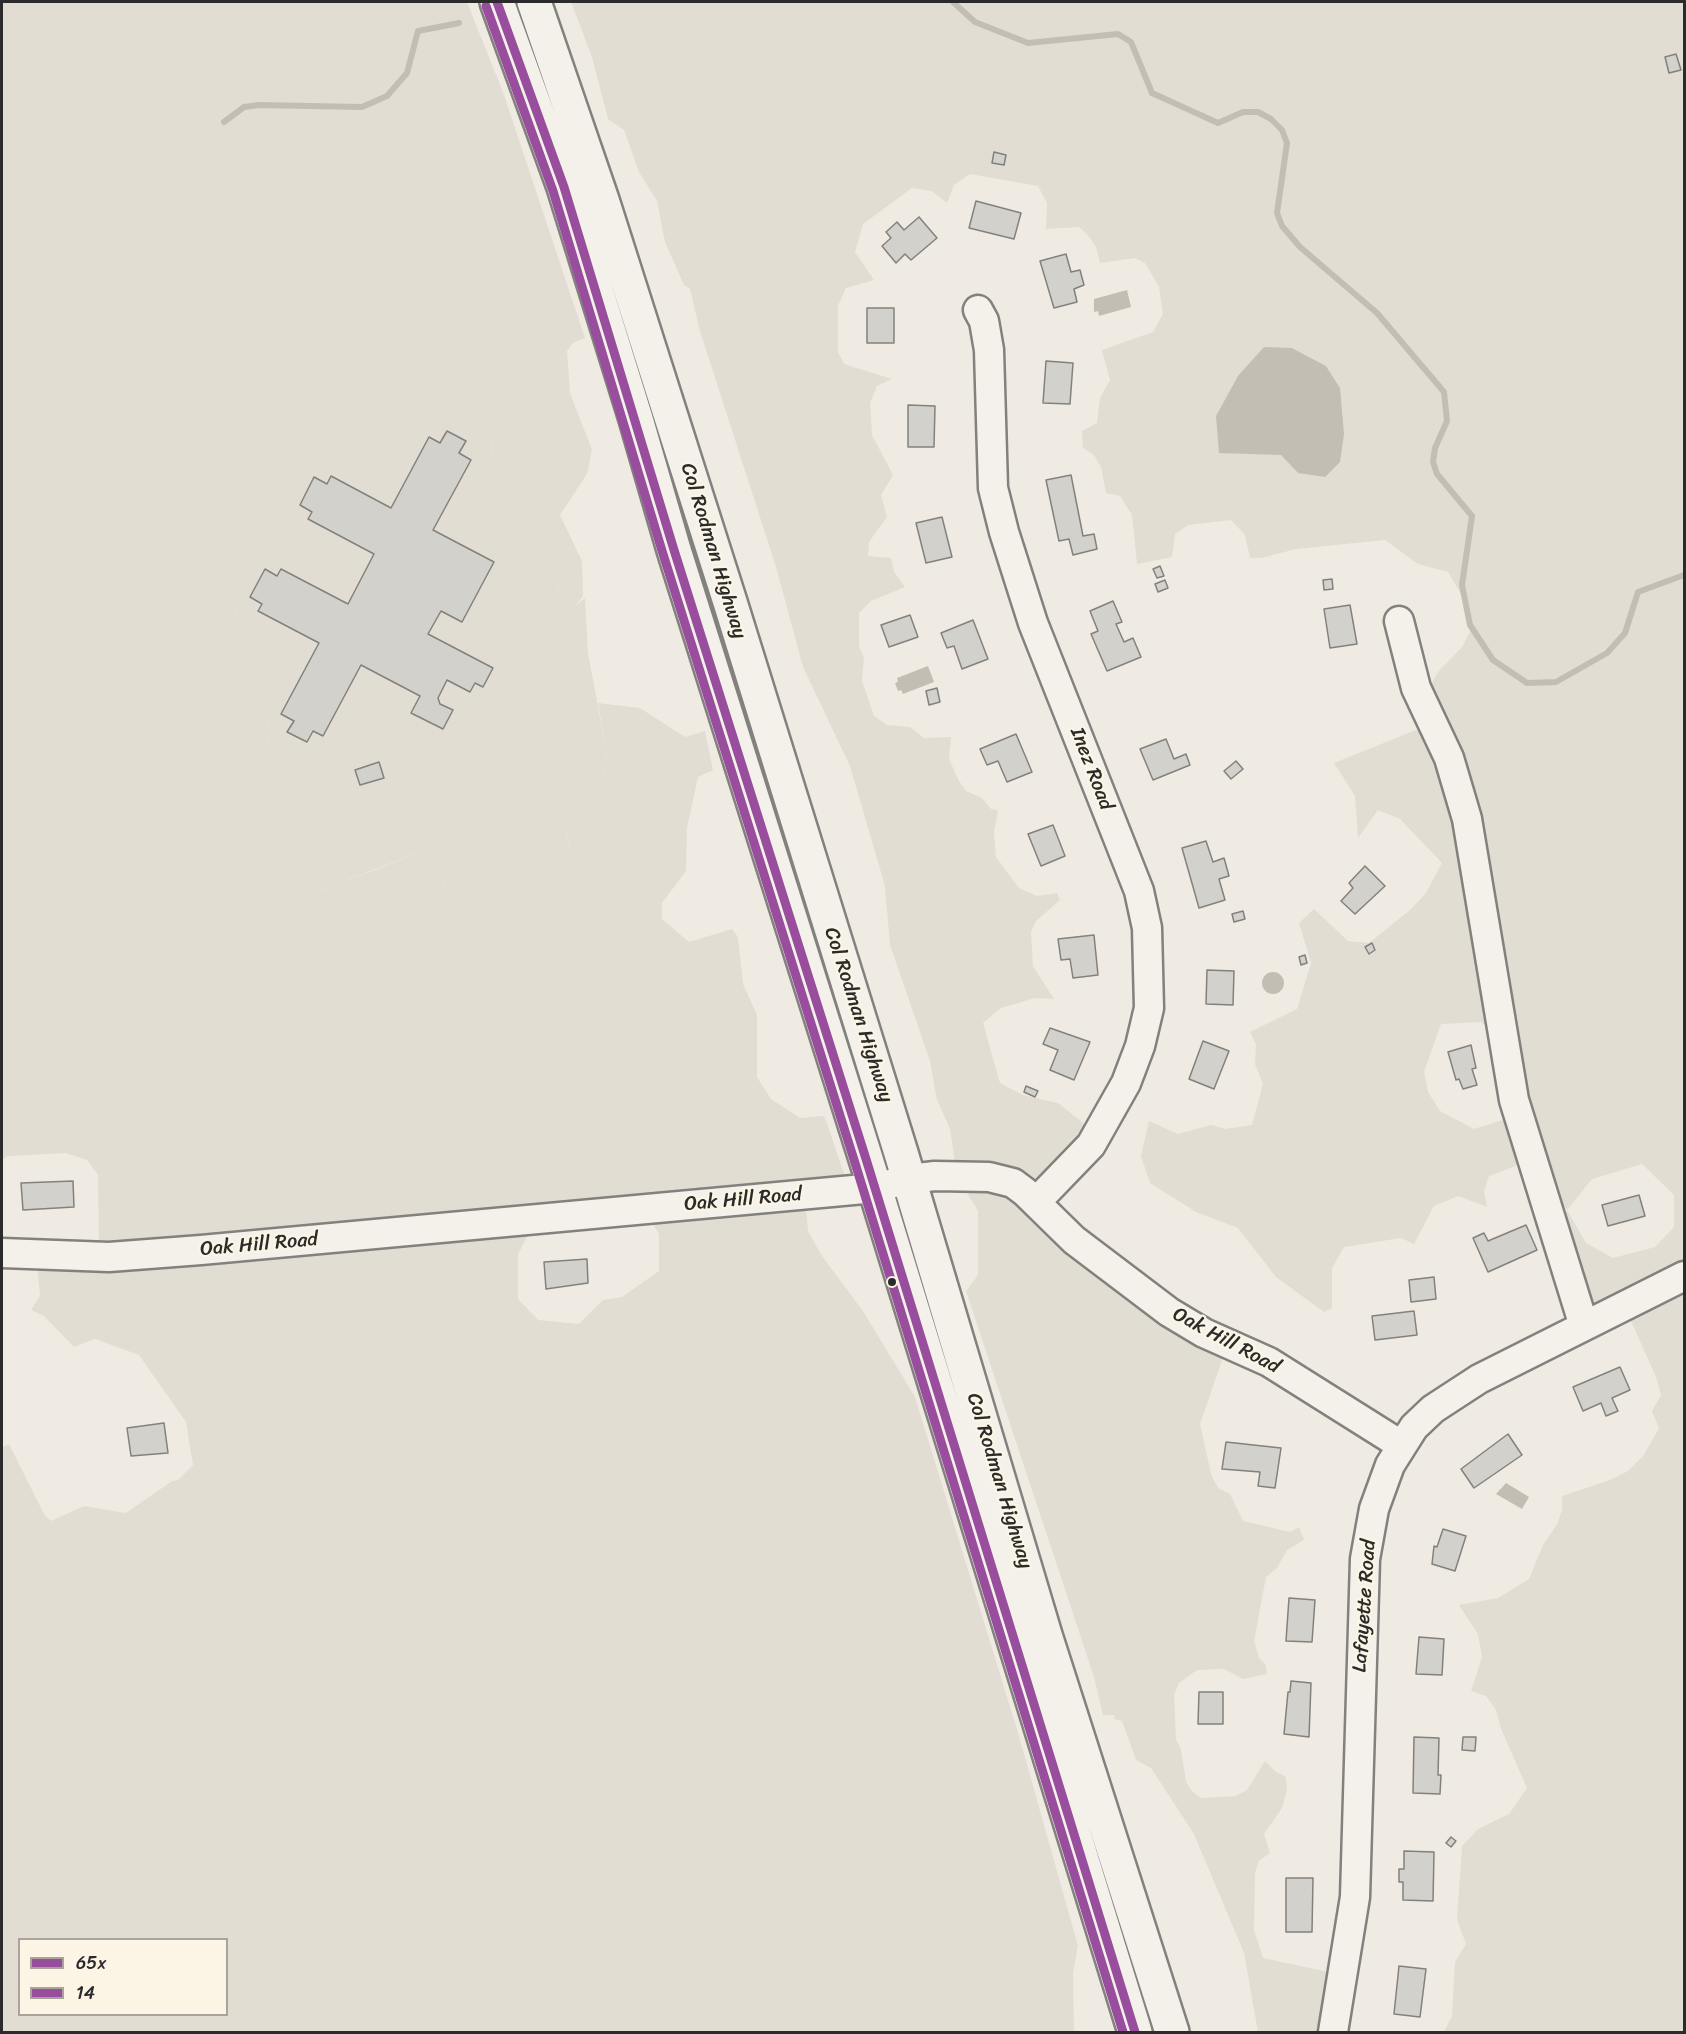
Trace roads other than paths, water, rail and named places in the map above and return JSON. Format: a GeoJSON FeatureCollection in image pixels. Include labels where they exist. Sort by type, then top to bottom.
{"type":"FeatureCollection","features":[{"type":"Feature","properties":{"kind":"highway","name":"Col Rodman Highway"},"geometry":{"type":"LineString","coordinates":[[497,2],[564,187],[674,550],[875,1188],[1135,2032]]}},
{"type":"Feature","properties":{"kind":"highway","name":"Col Rodman Highway"},"geometry":{"type":"LineString","coordinates":[[534,2],[602,200],[730,602],[909,1179],[1045,1635],[1172,2032]]}},
{"type":"Feature","properties":{"kind":"street","name":"Inez Road"},"geometry":{"type":"LineString","coordinates":[[978,310],[984,321],[989,350],[993,488],[1004,532],[1033,623],[1139,891],[1147,928],[1149,1008],[1140,1046],[1126,1083],[1091,1145],[1036,1202]]}},
{"type":"Feature","properties":{"kind":"street"},"geometry":{"type":"LineString","coordinates":[[1399,621],[1416,688],[1449,758],[1467,819],[1514,1100],[1584,1326]]}},
{"type":"Feature","properties":{"kind":"street","name":"Oak Hill Road"},"geometry":{"type":"LineString","coordinates":[[2,1253],[120,1256],[875,1188],[909,1179],[944,1176],[989,1177],[1013,1183],[1036,1202],[1074,1240],[1169,1312],[1204,1333],[1269,1362],[1401,1445]]}},
{"type":"Feature","properties":{"kind":"street","name":"Lafayette Road"},"geometry":{"type":"LineString","coordinates":[[1333,2032],[1354,1897],[1360,1645],[1365,1559],[1381,1486],[1401,1445],[1414,1427],[1433,1409],[1479,1379],[1684,1276]]}},
{"type":"Feature","properties":{"kind":"waterway"},"geometry":{"type":"LineString","coordinates":[[953,2],[975,22],[1028,43],[1118,34],[1131,42],[1152,93],[1218,123],[1243,112],[1258,112],[1271,119],[1282,130],[1287,143],[1277,213],[1282,226],[1300,247],[1377,313],[1444,392],[1447,421],[1435,448],[1433,462],[1437,474],[1472,516],[1462,585],[1470,625],[1493,660],[1527,683],[1556,682],[1607,653],[1625,633],[1638,592],[1684,575]]}},
{"type":"Feature","properties":{"kind":"waterway"},"geometry":{"type":"LineString","coordinates":[[224,122],[244,107],[259,105],[362,107],[387,96],[407,73],[418,31],[459,23]]}}]}
